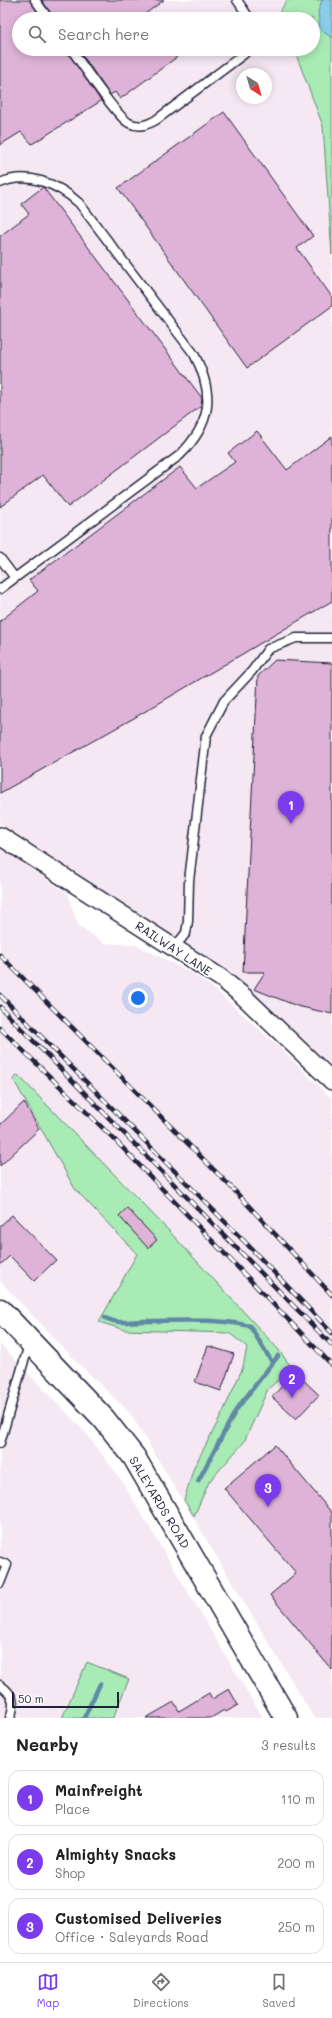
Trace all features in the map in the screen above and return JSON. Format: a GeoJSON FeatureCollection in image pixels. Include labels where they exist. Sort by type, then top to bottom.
{"type":"FeatureCollection","features":[{"type":"Feature","properties":{"kind":"main road","name":"SALEYARDS ROAD"},"geometry":{"type":"LineString","coordinates":[[0,1310],[104,1419],[134,1457],[286,1718]]}},
{"type":"Feature","properties":{"kind":"street","name":"RAILWAY LANE"},"geometry":{"type":"LineString","coordinates":[[0,836],[233,987],[332,1081]]}},
{"type":"Feature","properties":{"kind":"lane"},"geometry":{"type":"LineString","coordinates":[[35,0],[44,12]]}},
{"type":"Feature","properties":{"kind":"lane"},"geometry":{"type":"LineString","coordinates":[[237,0],[245,12]]}},
{"type":"Feature","properties":{"kind":"lane"},"geometry":{"type":"LineString","coordinates":[[76,56],[123,118],[139,126],[147,125],[156,120],[241,56]]}},
{"type":"Feature","properties":{"kind":"lane"},"geometry":{"type":"LineString","coordinates":[[0,183],[6,180],[22,178],[39,180],[61,188],[79,203],[194,354],[200,366],[208,390],[206,415],[203,426],[180,455],[0,589]]}},
{"type":"Feature","properties":{"kind":"lane"},"geometry":{"type":"LineString","coordinates":[[0,558],[15,578]]}},
{"type":"Feature","properties":{"kind":"lane"},"geometry":{"type":"LineString","coordinates":[[174,948],[186,932],[188,920],[189,880],[206,736],[224,701],[252,671],[268,649],[296,638],[332,638]]}},
{"type":"Feature","properties":{"kind":"lane"},"geometry":{"type":"LineString","coordinates":[[0,1443],[30,1341]]}},
{"type":"Feature","properties":{"kind":"lane"},"geometry":{"type":"LineString","coordinates":[[0,1562],[7,1565],[0,1583]]}},
{"type":"Feature","properties":{"kind":"lane"},"geometry":{"type":"LineString","coordinates":[[0,1685],[10,1692],[14,1703],[10,1718]]}},
{"type":"Feature","properties":{"kind":"shaded area"},"geometry":{"type":"Polygon","coordinates":[[[0,0],[287,0],[280,12],[12,12],[12,56],[297,56],[323,126],[332,255],[332,1064],[301,1039],[230,971],[0,824],[0,0]]]}},
{"type":"Feature","properties":{"kind":"shaded area"},"geometry":{"type":"Polygon","coordinates":[[[0,847],[68,894],[78,925],[104,943],[137,945],[193,974],[212,987],[277,1045],[332,1099],[332,1718],[314,1718],[130,1413],[76,1361],[0,1281],[0,847]]]}},
{"type":"Feature","properties":{"kind":"shaded area"},"geometry":{"type":"Polygon","coordinates":[[[0,1344],[86,1433],[120,1478],[263,1718],[0,1718],[0,1344]]]}},
{"type":"Feature","properties":{"kind":"green space"},"geometry":{"type":"Polygon","coordinates":[[[287,0],[332,0],[332,255],[323,126],[297,56],[320,56],[320,12],[280,11],[287,0]]]}},
{"type":"Feature","properties":{"kind":"green space"},"geometry":{"type":"Polygon","coordinates":[[[18,1075],[169,1231],[278,1349],[292,1368],[268,1389],[244,1442],[209,1482],[194,1516],[184,1500],[194,1467],[222,1414],[243,1367],[247,1347],[229,1333],[125,1330],[99,1322],[137,1254],[75,1189],[13,1079],[18,1075]]]}},
{"type":"Feature","properties":{"kind":"green space"},"geometry":{"type":"Polygon","coordinates":[[[87,1662],[129,1679],[113,1718],[62,1718],[87,1662]]]}},
{"type":"Feature","properties":{"kind":"water"},"geometry":{"type":"Polygon","coordinates":[[[322,0],[332,0],[332,38],[320,29],[320,12],[318,12],[322,0]]]}},
{"type":"Feature","properties":{"kind":"building"},"geometry":{"type":"Polygon","coordinates":[[[0,0],[30,0],[38,12],[12,12],[12,56],[71,56],[101,101],[32,144],[21,132],[0,145],[0,0]]]}},
{"type":"Feature","properties":{"kind":"building"},"geometry":{"type":"Polygon","coordinates":[[[42,0],[164,0],[148,12],[50,12],[42,0]]]}},
{"type":"Feature","properties":{"kind":"building"},"geometry":{"type":"Polygon","coordinates":[[[83,56],[177,57],[120,99],[115,92],[110,95],[83,56]]]}},
{"type":"Feature","properties":{"kind":"building"},"geometry":{"type":"Polygon","coordinates":[[[224,112],[313,236],[297,248],[332,297],[332,306],[247,368],[118,188],[224,112]]]}},
{"type":"Feature","properties":{"kind":"building"},"geometry":{"type":"Polygon","coordinates":[[[43,187],[202,398],[201,406],[68,507],[43,475],[0,507],[0,236],[29,214],[21,204],[43,187]]]}},
{"type":"Feature","properties":{"kind":"building"},"geometry":{"type":"Polygon","coordinates":[[[257,431],[287,470],[332,436],[332,601],[134,718],[0,793],[0,621],[38,591],[29,580],[180,467],[197,488],[235,462],[228,453],[257,431]]]}},
{"type":"Feature","properties":{"kind":"building"},"geometry":{"type":"Polygon","coordinates":[[[275,660],[332,663],[332,1014],[297,1006],[254,989],[265,972],[243,972],[258,676],[275,660]]]}},
{"type":"Feature","properties":{"kind":"building"},"geometry":{"type":"Polygon","coordinates":[[[24,1102],[39,1129],[0,1166],[0,1125],[24,1102]]]}},
{"type":"Feature","properties":{"kind":"building"},"geometry":{"type":"Polygon","coordinates":[[[127,1208],[157,1240],[148,1248],[119,1216],[127,1208]]]}},
{"type":"Feature","properties":{"kind":"building"},"geometry":{"type":"Polygon","coordinates":[[[12,1215],[56,1260],[34,1281],[10,1256],[0,1265],[0,1226],[12,1215]]]}},
{"type":"Feature","properties":{"kind":"building"},"geometry":{"type":"Polygon","coordinates":[[[208,1346],[234,1354],[221,1391],[195,1382],[208,1346]]]}},
{"type":"Feature","properties":{"kind":"building"},"geometry":{"type":"Polygon","coordinates":[[[295,1372],[319,1395],[296,1419],[272,1397],[295,1372]]]}},
{"type":"Feature","properties":{"kind":"building"},"geometry":{"type":"Polygon","coordinates":[[[275,1445],[332,1513],[332,1670],[270,1595],[296,1573],[224,1488],[275,1445]]]}},
{"type":"Feature","properties":{"kind":"building"},"geometry":{"type":"Polygon","coordinates":[[[229,1689],[238,1705],[226,1712],[224,1710],[211,1718],[146,1718],[174,1702],[179,1711],[209,1693],[212,1699],[229,1689]]]}},
{"type":"Feature","properties":{"kind":"waterway"},"geometry":{"type":"LineString","coordinates":[[105,1318],[120,1322],[183,1320],[237,1323],[250,1326],[272,1362]]}},
{"type":"Feature","properties":{"kind":"waterway"},"geometry":{"type":"LineString","coordinates":[[198,1481],[236,1410],[278,1356]]}},
{"type":"Feature","properties":{"kind":"waterway"},"geometry":{"type":"LineString","coordinates":[[84,1718],[100,1684]]}},
{"type":"Feature","properties":{"kind":"railway"},"geometry":{"type":"LineString","coordinates":[[0,955],[232,1188],[332,1295]]}},
{"type":"Feature","properties":{"kind":"railway"},"geometry":{"type":"LineString","coordinates":[[0,995],[245,1242],[332,1333]]}},
{"type":"Feature","properties":{"kind":"railway"},"geometry":{"type":"LineString","coordinates":[[0,1007],[332,1345]]}},
{"type":"Feature","properties":{"kind":"railway"},"geometry":{"type":"LineString","coordinates":[[0,1028],[116,1141],[332,1365]]}},
{"type":"Feature","properties":{"kind":"place","name":"Mainfreight"},"geometry":{"type":"Point","coordinates":[291,824]}},
{"type":"Feature","properties":{"kind":"place","name":"Almighty Snacks"},"geometry":{"type":"Point","coordinates":[292,1398]}},
{"type":"Feature","properties":{"kind":"place","name":"Customised Deliveries"},"geometry":{"type":"Point","coordinates":[268,1507]}}]}
